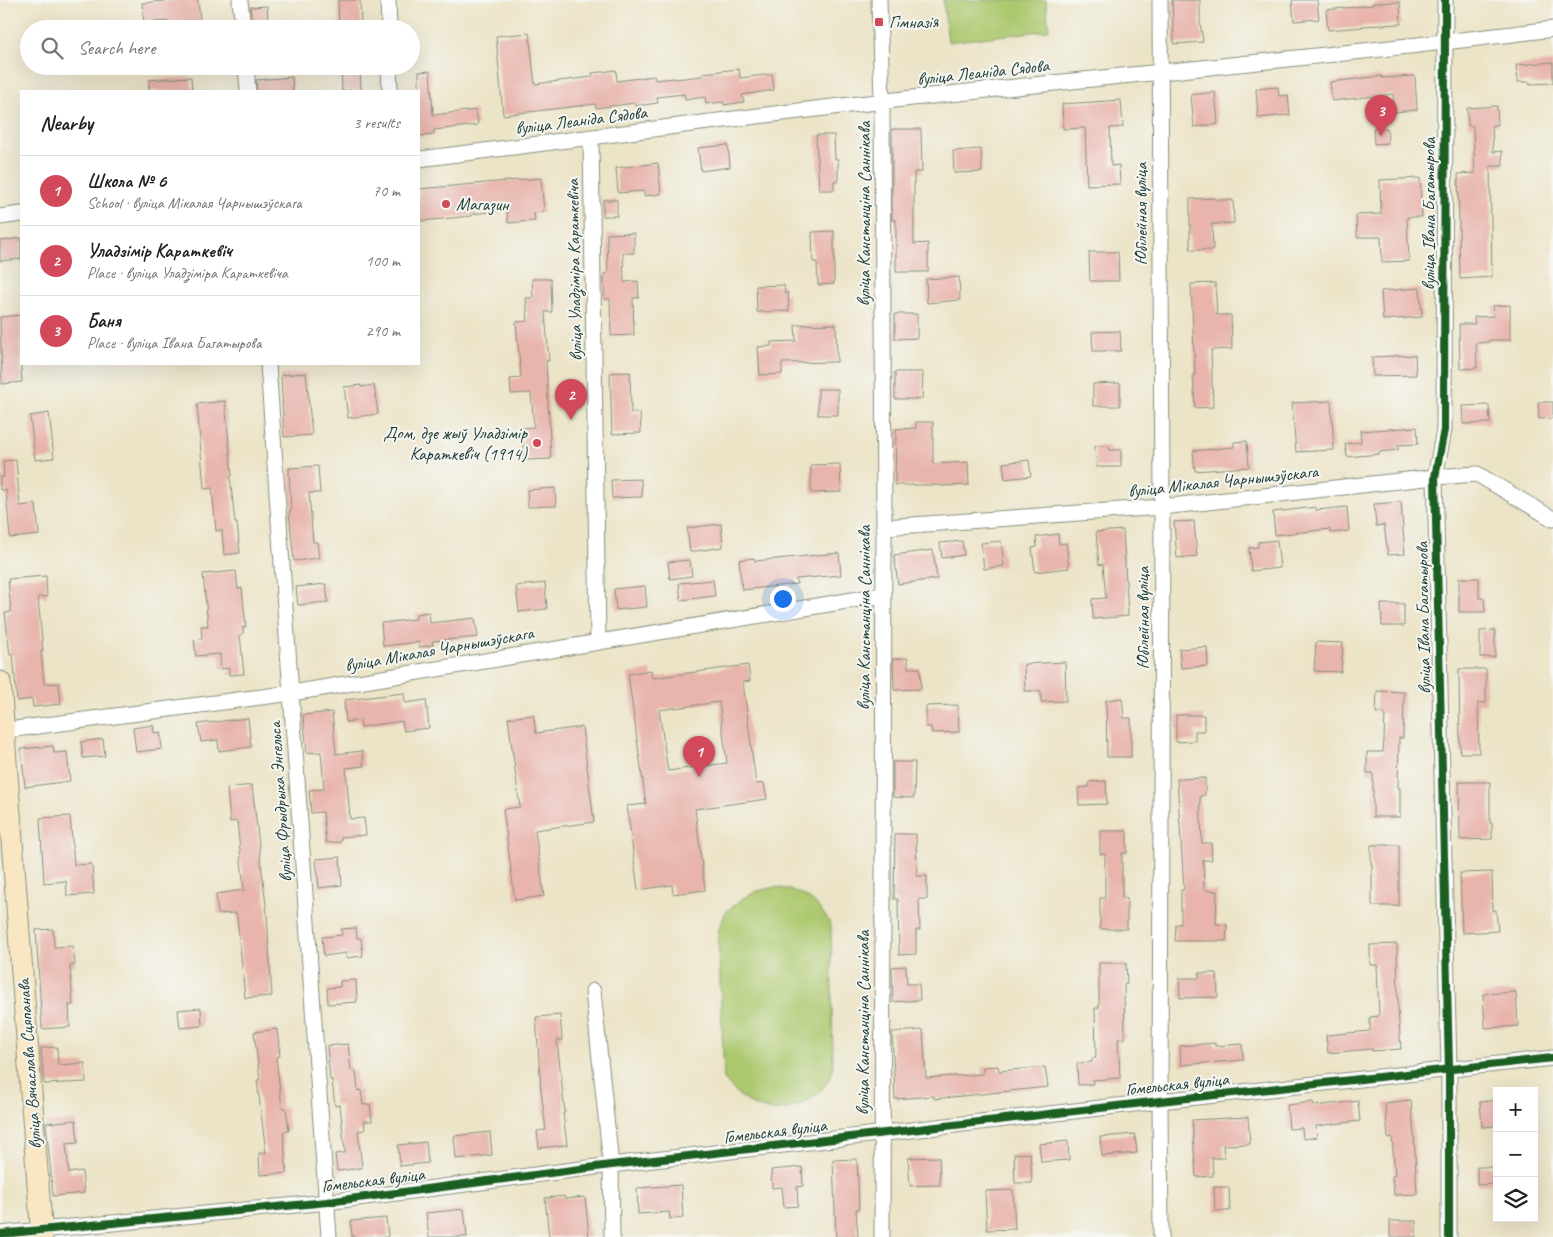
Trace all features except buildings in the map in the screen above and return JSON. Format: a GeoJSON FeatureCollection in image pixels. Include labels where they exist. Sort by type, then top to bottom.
{"type":"FeatureCollection","features":[{"type":"Feature","properties":{"kind":"main road","name":"вуліца Вячаслава Сцяпанава"},"geometry":{"type":"LineString","coordinates":[[0,682],[2,731],[42,1233]]}},
{"type":"Feature","properties":{"kind":"street"},"geometry":{"type":"LineString","coordinates":[[240,0],[241,20]]}},
{"type":"Feature","properties":{"kind":"street"},"geometry":{"type":"LineString","coordinates":[[388,0],[389,20]]}},
{"type":"Feature","properties":{"kind":"street","name":"вуліца Канстанціна Саннікава"},"geometry":{"type":"LineString","coordinates":[[879,0],[882,101],[884,527],[882,1237]]}},
{"type":"Feature","properties":{"kind":"street","name":"Юбілейная вуліца"},"geometry":{"type":"LineString","coordinates":[[1160,0],[1162,507],[1161,1237]]}},
{"type":"Feature","properties":{"kind":"street","name":"вуліца Івана Багатырова"},"geometry":{"type":"LineString","coordinates":[[1444,0],[1444,430],[1435,477],[1449,1069],[1449,1237]]}},
{"type":"Feature","properties":{"kind":"street","name":"вуліца Леаніда Сядова"},"geometry":{"type":"LineString","coordinates":[[420,159],[882,101],[1444,43],[1553,29]]}},
{"type":"Feature","properties":{"kind":"street"},"geometry":{"type":"LineString","coordinates":[[247,75],[248,90]]}},
{"type":"Feature","properties":{"kind":"street"},"geometry":{"type":"LineString","coordinates":[[390,75],[390,90]]}},
{"type":"Feature","properties":{"kind":"street","name":"вуліца Уладзіміра Караткевіча"},"geometry":{"type":"LineString","coordinates":[[591,138],[598,642]]}},
{"type":"Feature","properties":{"kind":"street"},"geometry":{"type":"LineString","coordinates":[[0,217],[20,214]]}},
{"type":"Feature","properties":{"kind":"street","name":"вуліца Фрыдрыха Энгельса"},"geometry":{"type":"LineString","coordinates":[[268,365],[329,1237]]}},
{"type":"Feature","properties":{"kind":"street","name":"вуліца Мікалая Чарнышэўскага"},"geometry":{"type":"LineString","coordinates":[[884,527],[1162,507],[1477,474],[1553,519]]}},
{"type":"Feature","properties":{"kind":"street","name":"вуліца Мікалая Чарнышэўскага"},"geometry":{"type":"LineString","coordinates":[[2,731],[292,693],[883,595]]}},
{"type":"Feature","properties":{"kind":"street"},"geometry":{"type":"LineString","coordinates":[[593,991],[611,1165],[612,1237]]}},
{"type":"Feature","properties":{"kind":"street","name":"Гомельская вуліца"},"geometry":{"type":"LineString","coordinates":[[0,1234],[42,1233],[327,1202],[611,1165],[1160,1101],[1553,1058]]}},
{"type":"Feature","properties":{"kind":"green space"},"geometry":{"type":"Polygon","coordinates":[[[943,0],[1046,0],[1049,30],[948,42],[943,0]]]}},
{"type":"Feature","properties":{"kind":"green space"},"geometry":{"type":"Polygon","coordinates":[[[775,887],[794,891],[808,898],[820,909],[831,925],[833,1071],[817,1094],[805,1102],[781,1110],[760,1108],[750,1103],[732,1089],[724,1079],[718,932],[726,912],[743,898],[758,891],[775,887]]]}},
{"type":"Feature","properties":{"kind":"cycle path"},"geometry":{"type":"LineString","coordinates":[[1445,0],[1444,430],[1435,477],[1449,1069],[1449,1237]]}},
{"type":"Feature","properties":{"kind":"cycle path"},"geometry":{"type":"LineString","coordinates":[[0,1234],[327,1202],[611,1165],[1160,1101],[1553,1058]]}},
{"type":"Feature","properties":{"kind":"place","name":"Гімназія"},"geometry":{"type":"Point","coordinates":[879,22]}},
{"type":"Feature","properties":{"kind":"place","name":"Баня"},"geometry":{"type":"Point","coordinates":[1381,136]}},
{"type":"Feature","properties":{"kind":"place","name":"Магазин"},"geometry":{"type":"Point","coordinates":[446,204]}},
{"type":"Feature","properties":{"kind":"place","name":"Уладзімір Караткевіч"},"geometry":{"type":"Point","coordinates":[571,420]}},
{"type":"Feature","properties":{"kind":"place","name":"Дом, дзе жыў Уладзімір Караткевіч (1914)"},"geometry":{"type":"Point","coordinates":[537,443]}},
{"type":"Feature","properties":{"kind":"place","name":"Школа № 6"},"geometry":{"type":"Point","coordinates":[699,777]}}]}
